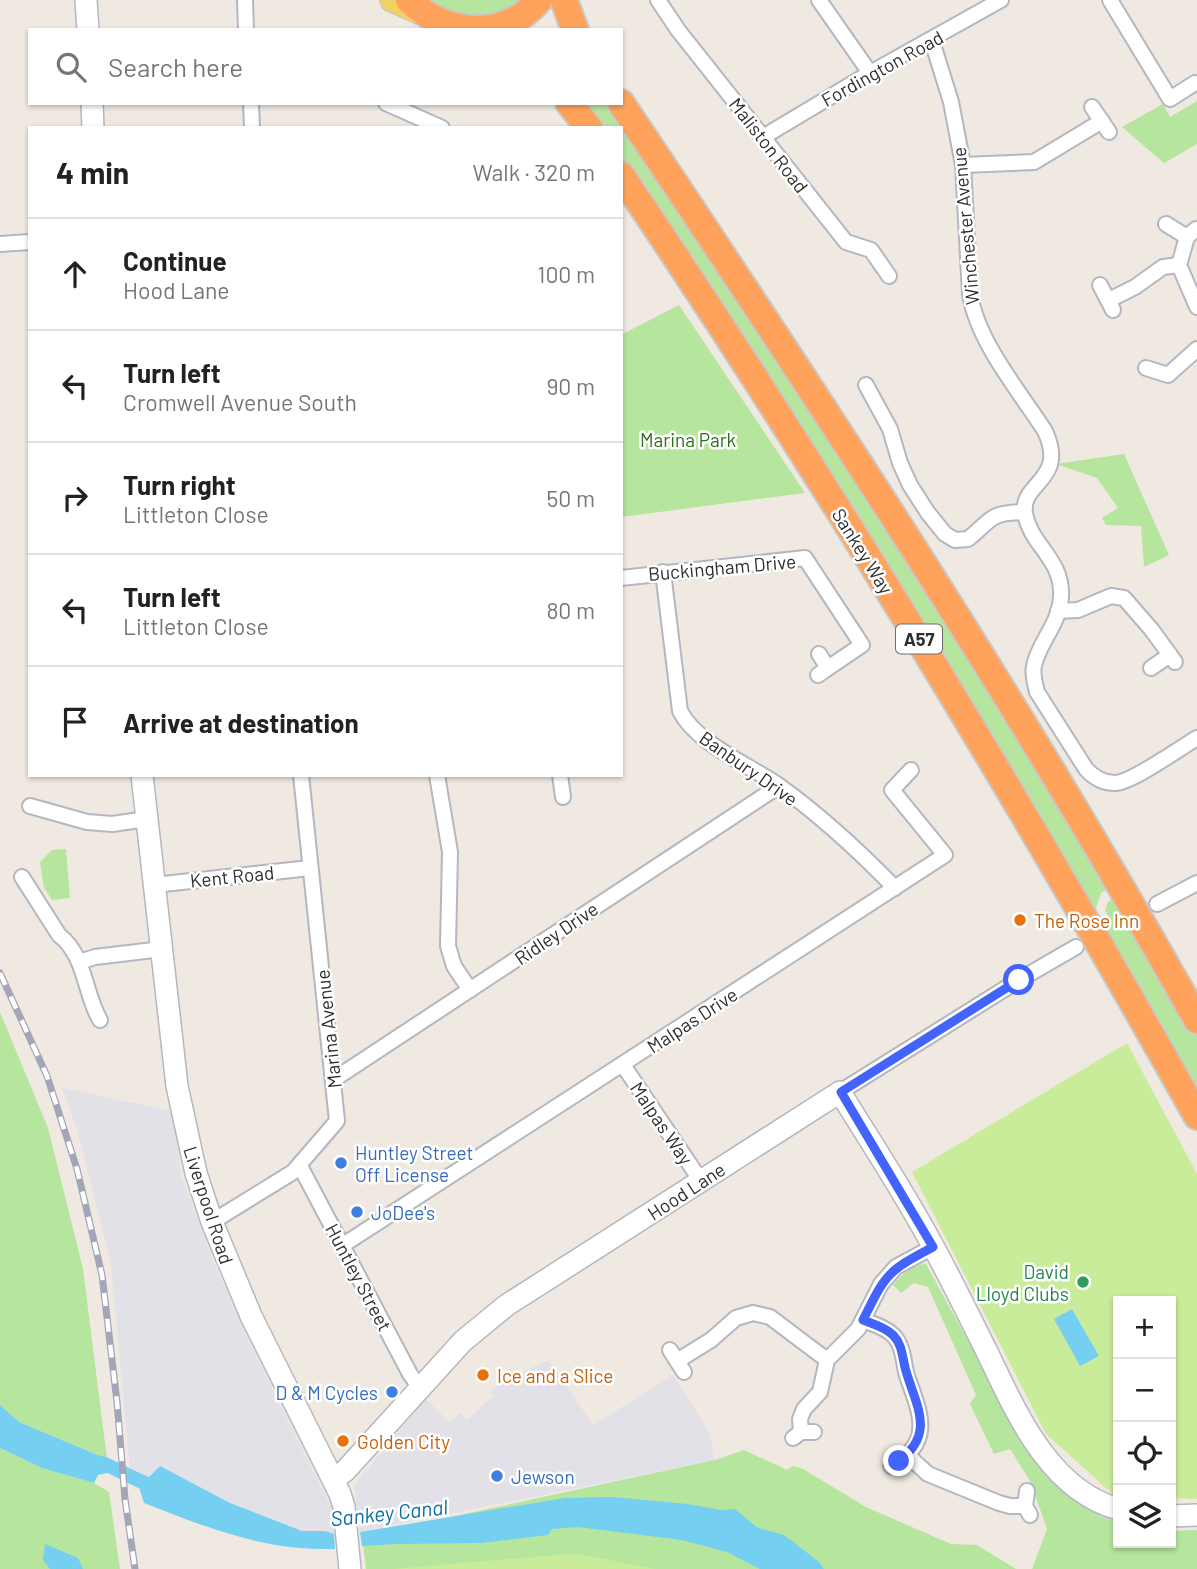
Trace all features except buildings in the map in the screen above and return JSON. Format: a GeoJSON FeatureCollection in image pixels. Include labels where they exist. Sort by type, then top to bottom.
{"type":"FeatureCollection","features":[{"type":"Feature","properties":{"kind":"highway"},"geometry":{"type":"LineString","coordinates":[[490,28],[515,19],[539,0]]}},
{"type":"Feature","properties":{"kind":"highway"},"geometry":{"type":"LineString","coordinates":[[565,0],[574,28]]}},
{"type":"Feature","properties":{"kind":"highway"},"geometry":{"type":"LineString","coordinates":[[415,6],[452,28]]}},
{"type":"Feature","properties":{"kind":"highway"},"geometry":{"type":"LineString","coordinates":[[571,105],[587,126]]}},
{"type":"Feature","properties":{"kind":"highway","name":"A57"},"geometry":{"type":"LineString","coordinates":[[622,105],[887,505],[1111,868],[1197,1020]]}},
{"type":"Feature","properties":{"kind":"highway","name":"Sankey Way"},"geometry":{"type":"LineString","coordinates":[[623,178],[755,379],[947,684],[1088,923],[1197,1116]]}},
{"type":"Feature","properties":{"kind":"main road"},"geometry":{"type":"LineString","coordinates":[[392,0],[415,6]]}},
{"type":"Feature","properties":{"kind":"street"},"geometry":{"type":"LineString","coordinates":[[86,0],[88,28]]}},
{"type":"Feature","properties":{"kind":"street"},"geometry":{"type":"LineString","coordinates":[[244,0],[246,28]]}},
{"type":"Feature","properties":{"kind":"street","name":"Maliston Road"},"geometry":{"type":"LineString","coordinates":[[658,0],[678,30],[846,242],[871,250],[889,276]]}},
{"type":"Feature","properties":{"kind":"street"},"geometry":{"type":"LineString","coordinates":[[819,0],[870,73]]}},
{"type":"Feature","properties":{"kind":"street","name":"Fordington Road"},"geometry":{"type":"LineString","coordinates":[[763,137],[1001,0]]}},
{"type":"Feature","properties":{"kind":"street"},"geometry":{"type":"LineString","coordinates":[[1110,0],[1170,99],[1195,83]]}},
{"type":"Feature","properties":{"kind":"street","name":"Winchester Avenue"},"geometry":{"type":"LineString","coordinates":[[932,41],[951,102],[963,165],[973,314],[984,337],[1052,446],[1048,470],[1027,497],[1024,512]]}},
{"type":"Feature","properties":{"kind":"street"},"geometry":{"type":"LineString","coordinates":[[92,105],[93,126]]}},
{"type":"Feature","properties":{"kind":"street"},"geometry":{"type":"LineString","coordinates":[[251,105],[252,126]]}},
{"type":"Feature","properties":{"kind":"street"},"geometry":{"type":"LineString","coordinates":[[390,105],[438,126]]}},
{"type":"Feature","properties":{"kind":"street"},"geometry":{"type":"LineString","coordinates":[[963,165],[1034,162],[1105,127],[1092,107]]}},
{"type":"Feature","properties":{"kind":"street"},"geometry":{"type":"LineString","coordinates":[[1166,224],[1191,233],[1179,265],[1197,307]]}},
{"type":"Feature","properties":{"kind":"street"},"geometry":{"type":"LineString","coordinates":[[0,244],[28,242]]}},
{"type":"Feature","properties":{"kind":"street"},"geometry":{"type":"LineString","coordinates":[[1100,285],[1111,305],[1163,267],[1179,265]]}},
{"type":"Feature","properties":{"kind":"street"},"geometry":{"type":"LineString","coordinates":[[1146,368],[1168,375],[1197,349]]}},
{"type":"Feature","properties":{"kind":"street"},"geometry":{"type":"LineString","coordinates":[[866,385],[890,429],[910,485],[945,534],[955,540],[968,539],[989,519],[1004,512],[1024,512],[1032,533],[1053,561],[1060,580],[1061,598],[1034,665],[1034,679],[1037,692],[1093,777],[1104,782],[1125,782],[1197,738]]}},
{"type":"Feature","properties":{"kind":"street","name":"Buckingham Drive"},"geometry":{"type":"LineString","coordinates":[[623,578],[805,558],[862,645],[823,671],[820,654]]}},
{"type":"Feature","properties":{"kind":"street","name":"Banbury Drive"},"geometry":{"type":"LineString","coordinates":[[663,572],[680,711],[685,722],[779,786],[831,828],[895,888]]}},
{"type":"Feature","properties":{"kind":"street"},"geometry":{"type":"LineString","coordinates":[[1058,611],[1078,610],[1111,596],[1124,598],[1173,659],[1151,668]]}},
{"type":"Feature","properties":{"kind":"street","name":"Malpas Drive"},"geometry":{"type":"LineString","coordinates":[[343,1245],[945,855],[892,790],[911,770]]}},
{"type":"Feature","properties":{"kind":"street","name":"Liverpool Road"},"geometry":{"type":"LineString","coordinates":[[142,777],[177,1086],[195,1173],[212,1222],[265,1346],[334,1479],[344,1507],[349,1550]]}},
{"type":"Feature","properties":{"kind":"street","name":"Marina Avenue"},"geometry":{"type":"LineString","coordinates":[[212,1222],[300,1166],[337,1121],[301,777]]}},
{"type":"Feature","properties":{"kind":"street"},"geometry":{"type":"LineString","coordinates":[[437,777],[450,852],[448,946],[454,966],[470,990]]}},
{"type":"Feature","properties":{"kind":"street"},"geometry":{"type":"LineString","coordinates":[[560,777],[563,797]]}},
{"type":"Feature","properties":{"kind":"street","name":"Ridley Drive"},"geometry":{"type":"LineString","coordinates":[[333,1080],[779,786]]}},
{"type":"Feature","properties":{"kind":"street"},"geometry":{"type":"LineString","coordinates":[[30,806],[87,822],[112,824],[147,819]]}},
{"type":"Feature","properties":{"kind":"street","name":"Kent Road"},"geometry":{"type":"LineString","coordinates":[[154,885],[310,868]]}},
{"type":"Feature","properties":{"kind":"street"},"geometry":{"type":"LineString","coordinates":[[22,877],[79,962],[84,972],[91,1005],[100,1020]]}},
{"type":"Feature","properties":{"kind":"street"},"geometry":{"type":"LineString","coordinates":[[1157,904],[1197,883]]}},
{"type":"Feature","properties":{"kind":"street","name":"Hood Lane"},"geometry":{"type":"LineString","coordinates":[[334,1479],[345,1471],[463,1341],[507,1304],[1019,980],[1076,947]]}},
{"type":"Feature","properties":{"kind":"street"},"geometry":{"type":"LineString","coordinates":[[79,962],[95,957],[162,949]]}},
{"type":"Feature","properties":{"kind":"street","name":"Malpas Way"},"geometry":{"type":"LineString","coordinates":[[624,1065],[702,1181]]}},
{"type":"Feature","properties":{"kind":"street"},"geometry":{"type":"LineString","coordinates":[[841,1092],[933,1247],[1014,1406],[1036,1443],[1060,1473],[1072,1483],[1113,1507]]}},
{"type":"Feature","properties":{"kind":"street","name":"Huntley Street"},"geometry":{"type":"LineString","coordinates":[[300,1166],[410,1374],[420,1388]]}},
{"type":"Feature","properties":{"kind":"street"},"geometry":{"type":"LineString","coordinates":[[803,1434],[800,1419],[804,1409],[820,1392],[827,1360],[853,1336],[888,1274],[933,1247]]}},
{"type":"Feature","properties":{"kind":"street"},"geometry":{"type":"LineString","coordinates":[[677,1361],[711,1340],[736,1318],[752,1313],[770,1317],[827,1360]]}},
{"type":"Feature","properties":{"kind":"street"},"geometry":{"type":"LineString","coordinates":[[863,1320],[892,1334],[902,1349],[904,1364],[921,1415],[918,1437],[907,1455],[891,1466]]}},
{"type":"Feature","properties":{"kind":"street"},"geometry":{"type":"LineString","coordinates":[[907,1455],[928,1474],[999,1503],[1010,1506],[1027,1504]]}},
{"type":"Feature","properties":{"kind":"street"},"geometry":{"type":"LineString","coordinates":[[1176,1516],[1197,1515]]}},
{"type":"Feature","properties":{"kind":"shaded area"},"geometry":{"type":"Polygon","coordinates":[[[62,1088],[177,1112],[180,1173],[214,1262],[250,1344],[330,1505],[334,1534],[326,1531],[302,1531],[230,1503],[160,1466],[149,1477],[130,1469],[111,1265],[77,1129],[62,1088]]]}},
{"type":"Feature","properties":{"kind":"shaded area"},"geometry":{"type":"Polygon","coordinates":[[[549,1360],[593,1425],[673,1375],[709,1432],[715,1460],[360,1532],[354,1485],[426,1399],[450,1423],[460,1413],[467,1420],[493,1396],[490,1391],[505,1380],[549,1360]]]}},
{"type":"Feature","properties":{"kind":"green space"},"geometry":{"type":"Polygon","coordinates":[[[424,0],[521,0],[495,14],[473,17],[450,12],[424,0]]]}},
{"type":"Feature","properties":{"kind":"green space"},"geometry":{"type":"Polygon","coordinates":[[[1197,101],[1197,144],[1164,163],[1122,127],[1163,104],[1170,117],[1197,101]]]}},
{"type":"Feature","properties":{"kind":"green space"},"geometry":{"type":"Polygon","coordinates":[[[582,105],[614,105],[792,373],[1113,886],[1101,893],[1096,908],[1091,911],[767,384],[623,164],[623,126],[598,126],[582,105]]]}},
{"type":"Feature","properties":{"kind":"green space","name":"Marina Park"},"geometry":{"type":"Polygon","coordinates":[[[679,305],[805,493],[623,517],[623,334],[679,305]]]}},
{"type":"Feature","properties":{"kind":"green space"},"geometry":{"type":"Polygon","coordinates":[[[1124,454],[1169,555],[1144,567],[1141,526],[1106,525],[1102,518],[1118,508],[1097,478],[1056,464],[1124,454]]]}},
{"type":"Feature","properties":{"kind":"green space"},"geometry":{"type":"Polygon","coordinates":[[[66,849],[70,898],[52,900],[44,888],[40,862],[52,850],[66,849]]]}},
{"type":"Feature","properties":{"kind":"green space"},"geometry":{"type":"Polygon","coordinates":[[[1119,896],[1197,1033],[1197,1099],[1100,924],[1109,918],[1105,910],[1108,902],[1119,896]]]}},
{"type":"Feature","properties":{"kind":"green space"},"geometry":{"type":"Polygon","coordinates":[[[0,1012],[48,1128],[83,1269],[107,1459],[19,1422],[0,1405],[0,1012]]]}},
{"type":"Feature","properties":{"kind":"green space","name":"David Lloyd Clubs"},"geometry":{"type":"Polygon","coordinates":[[[1127,1043],[1197,1174],[1197,1499],[1176,1498],[1176,1296],[1113,1296],[1113,1494],[1046,1434],[912,1172],[1127,1043]]]}},
{"type":"Feature","properties":{"kind":"green space"},"geometry":{"type":"Polygon","coordinates":[[[926,1264],[996,1392],[1057,1483],[1081,1504],[1113,1520],[1113,1548],[1176,1548],[1176,1531],[1197,1530],[1197,1569],[1032,1569],[1047,1529],[1030,1481],[1010,1449],[994,1454],[970,1404],[976,1395],[928,1287],[914,1283],[901,1293],[893,1285],[916,1266],[926,1264]]]}},
{"type":"Feature","properties":{"kind":"green space"},"geometry":{"type":"Polygon","coordinates":[[[0,1448],[42,1468],[94,1483],[109,1492],[120,1569],[0,1569],[0,1448]]]}},
{"type":"Feature","properties":{"kind":"green space"},"geometry":{"type":"Polygon","coordinates":[[[744,1450],[787,1470],[793,1466],[803,1469],[866,1507],[951,1544],[977,1545],[1016,1569],[366,1569],[362,1536],[715,1460],[744,1450]]]}},
{"type":"Feature","properties":{"kind":"green space"},"geometry":{"type":"Polygon","coordinates":[[[580,1554],[654,1569],[392,1569],[557,1555],[580,1554]]]}},
{"type":"Feature","properties":{"kind":"water"},"geometry":{"type":"Polygon","coordinates":[[[1072,1309],[1099,1356],[1080,1366],[1054,1319],[1072,1309]]]}},
{"type":"Feature","properties":{"kind":"water"},"geometry":{"type":"Polygon","coordinates":[[[0,1405],[19,1422],[107,1459],[108,1473],[98,1475],[94,1483],[42,1468],[0,1448],[0,1405]]]}},
{"type":"Feature","properties":{"kind":"water"},"geometry":{"type":"Polygon","coordinates":[[[160,1466],[230,1503],[302,1531],[326,1531],[334,1534],[335,1549],[309,1549],[261,1542],[214,1529],[144,1503],[139,1487],[130,1483],[130,1469],[149,1477],[160,1466]]]}},
{"type":"Feature","properties":{"kind":"water"},"geometry":{"type":"Polygon","coordinates":[[[613,1497],[721,1510],[735,1509],[758,1528],[784,1535],[824,1569],[760,1569],[727,1552],[682,1540],[578,1527],[552,1529],[548,1535],[480,1543],[362,1546],[360,1532],[565,1498],[613,1497]]]}},
{"type":"Feature","properties":{"kind":"water"},"geometry":{"type":"Polygon","coordinates":[[[45,1544],[78,1558],[83,1569],[50,1569],[43,1560],[45,1544]]]}},
{"type":"Feature","properties":{"kind":"waterway","name":"Sankey Canal"},"geometry":{"type":"LineString","coordinates":[[91,1461],[105,1464],[146,1484]]}},
{"type":"Feature","properties":{"kind":"railway"},"geometry":{"type":"LineString","coordinates":[[0,973],[47,1076],[77,1169],[102,1275],[125,1499],[135,1569]]}},
{"type":"Feature","properties":{"kind":"place","name":"The Rose Inn"},"geometry":{"type":"Point","coordinates":[1020,920]}},
{"type":"Feature","properties":{"kind":"place","name":"Huntley Street Off License"},"geometry":{"type":"Point","coordinates":[341,1163]}},
{"type":"Feature","properties":{"kind":"place","name":"JoDee's"},"geometry":{"type":"Point","coordinates":[357,1212]}},
{"type":"Feature","properties":{"kind":"place","name":"David Lloyd Clubs"},"geometry":{"type":"Point","coordinates":[1083,1282]}},
{"type":"Feature","properties":{"kind":"place","name":"Ice and a Slice"},"geometry":{"type":"Point","coordinates":[483,1375]}},
{"type":"Feature","properties":{"kind":"place","name":"D & M Cycles"},"geometry":{"type":"Point","coordinates":[392,1392]}},
{"type":"Feature","properties":{"kind":"place","name":"Golden City"},"geometry":{"type":"Point","coordinates":[343,1441]}},
{"type":"Feature","properties":{"kind":"place","name":"Jewson"},"geometry":{"type":"Point","coordinates":[497,1476]}},
{"type":"Feature","properties":{"kind":"route"},"geometry":{"type":"LineString","coordinates":[[899,1461],[907,1455],[918,1437],[921,1415],[918,1403],[898,1341],[885,1329],[863,1320],[888,1274],[933,1247],[841,1092],[1019,980]]}}]}
